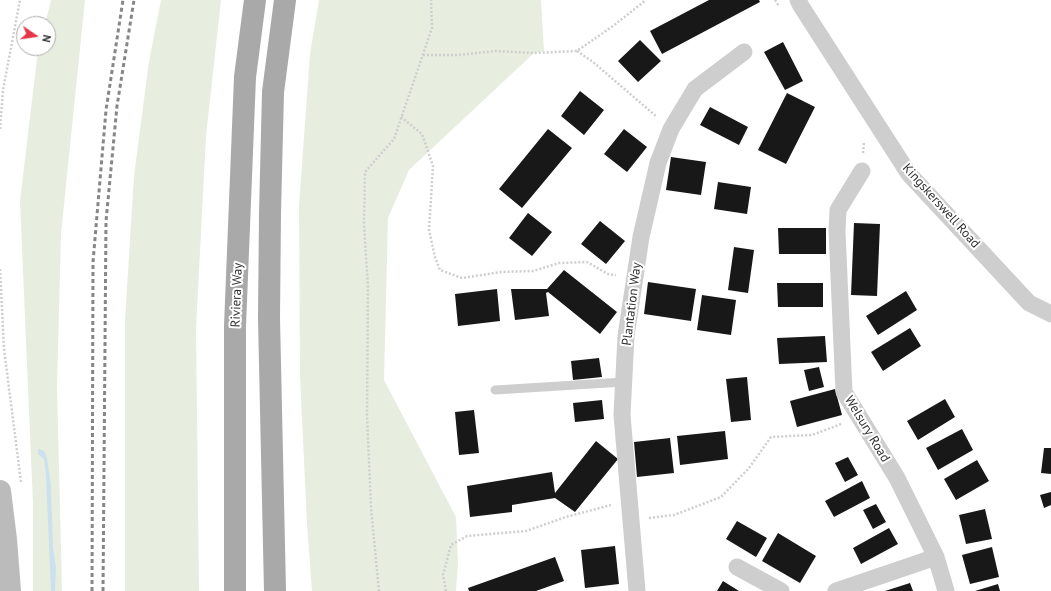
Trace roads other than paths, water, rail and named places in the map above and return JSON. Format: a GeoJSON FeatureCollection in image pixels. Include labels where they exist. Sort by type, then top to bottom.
{"type":"FeatureCollection","features":[{"type":"Feature","properties":{"kind":"main road","name":"Riviera Way"},"geometry":{"type":"LineString","coordinates":[[235,591],[235,326],[245,77],[255,0]]}},
{"type":"Feature","properties":{"kind":"main road"},"geometry":{"type":"LineString","coordinates":[[276,591],[269,318],[273,92],[285,0]]}},
{"type":"Feature","properties":{"kind":"main road"},"geometry":{"type":"LineString","coordinates":[[273,488],[283,591]]}},
{"type":"Feature","properties":{"kind":"street","name":"Kingskerswell Road"},"geometry":{"type":"LineString","coordinates":[[798,0],[909,174],[1029,303],[1051,314]]}},
{"type":"Feature","properties":{"kind":"street","name":"Plantation Way"},"geometry":{"type":"LineString","coordinates":[[637,591],[622,415],[626,336],[641,237],[658,163],[671,129],[695,89],[744,52]]}},
{"type":"Feature","properties":{"kind":"street","name":"Welsury Road"},"geometry":{"type":"LineString","coordinates":[[862,171],[838,210],[837,231],[844,392],[896,478],[936,557],[946,591]]}},
{"type":"Feature","properties":{"kind":"street"},"geometry":{"type":"LineString","coordinates":[[0,491],[10,591]]}},
{"type":"Feature","properties":{"kind":"street"},"geometry":{"type":"LineString","coordinates":[[836,591],[936,557]]}},
{"type":"Feature","properties":{"kind":"street"},"geometry":{"type":"LineString","coordinates":[[737,567],[781,591]]}},
{"type":"Feature","properties":{"kind":"lane"},"geometry":{"type":"LineString","coordinates":[[495,390],[624,382]]}},
{"type":"Feature","properties":{"kind":"water"},"geometry":{"type":"Polygon","coordinates":[[[38,449],[44,451],[47,458],[51,487],[53,548],[56,568],[55,591],[51,591],[46,475],[44,459],[38,454],[38,449]]]}},
{"type":"Feature","properties":{"kind":"railway"},"geometry":{"type":"LineString","coordinates":[[92,591],[93,262],[106,110],[123,0]]}},
{"type":"Feature","properties":{"kind":"railway"},"geometry":{"type":"LineString","coordinates":[[103,591],[106,221],[117,106],[134,0]]}}]}
